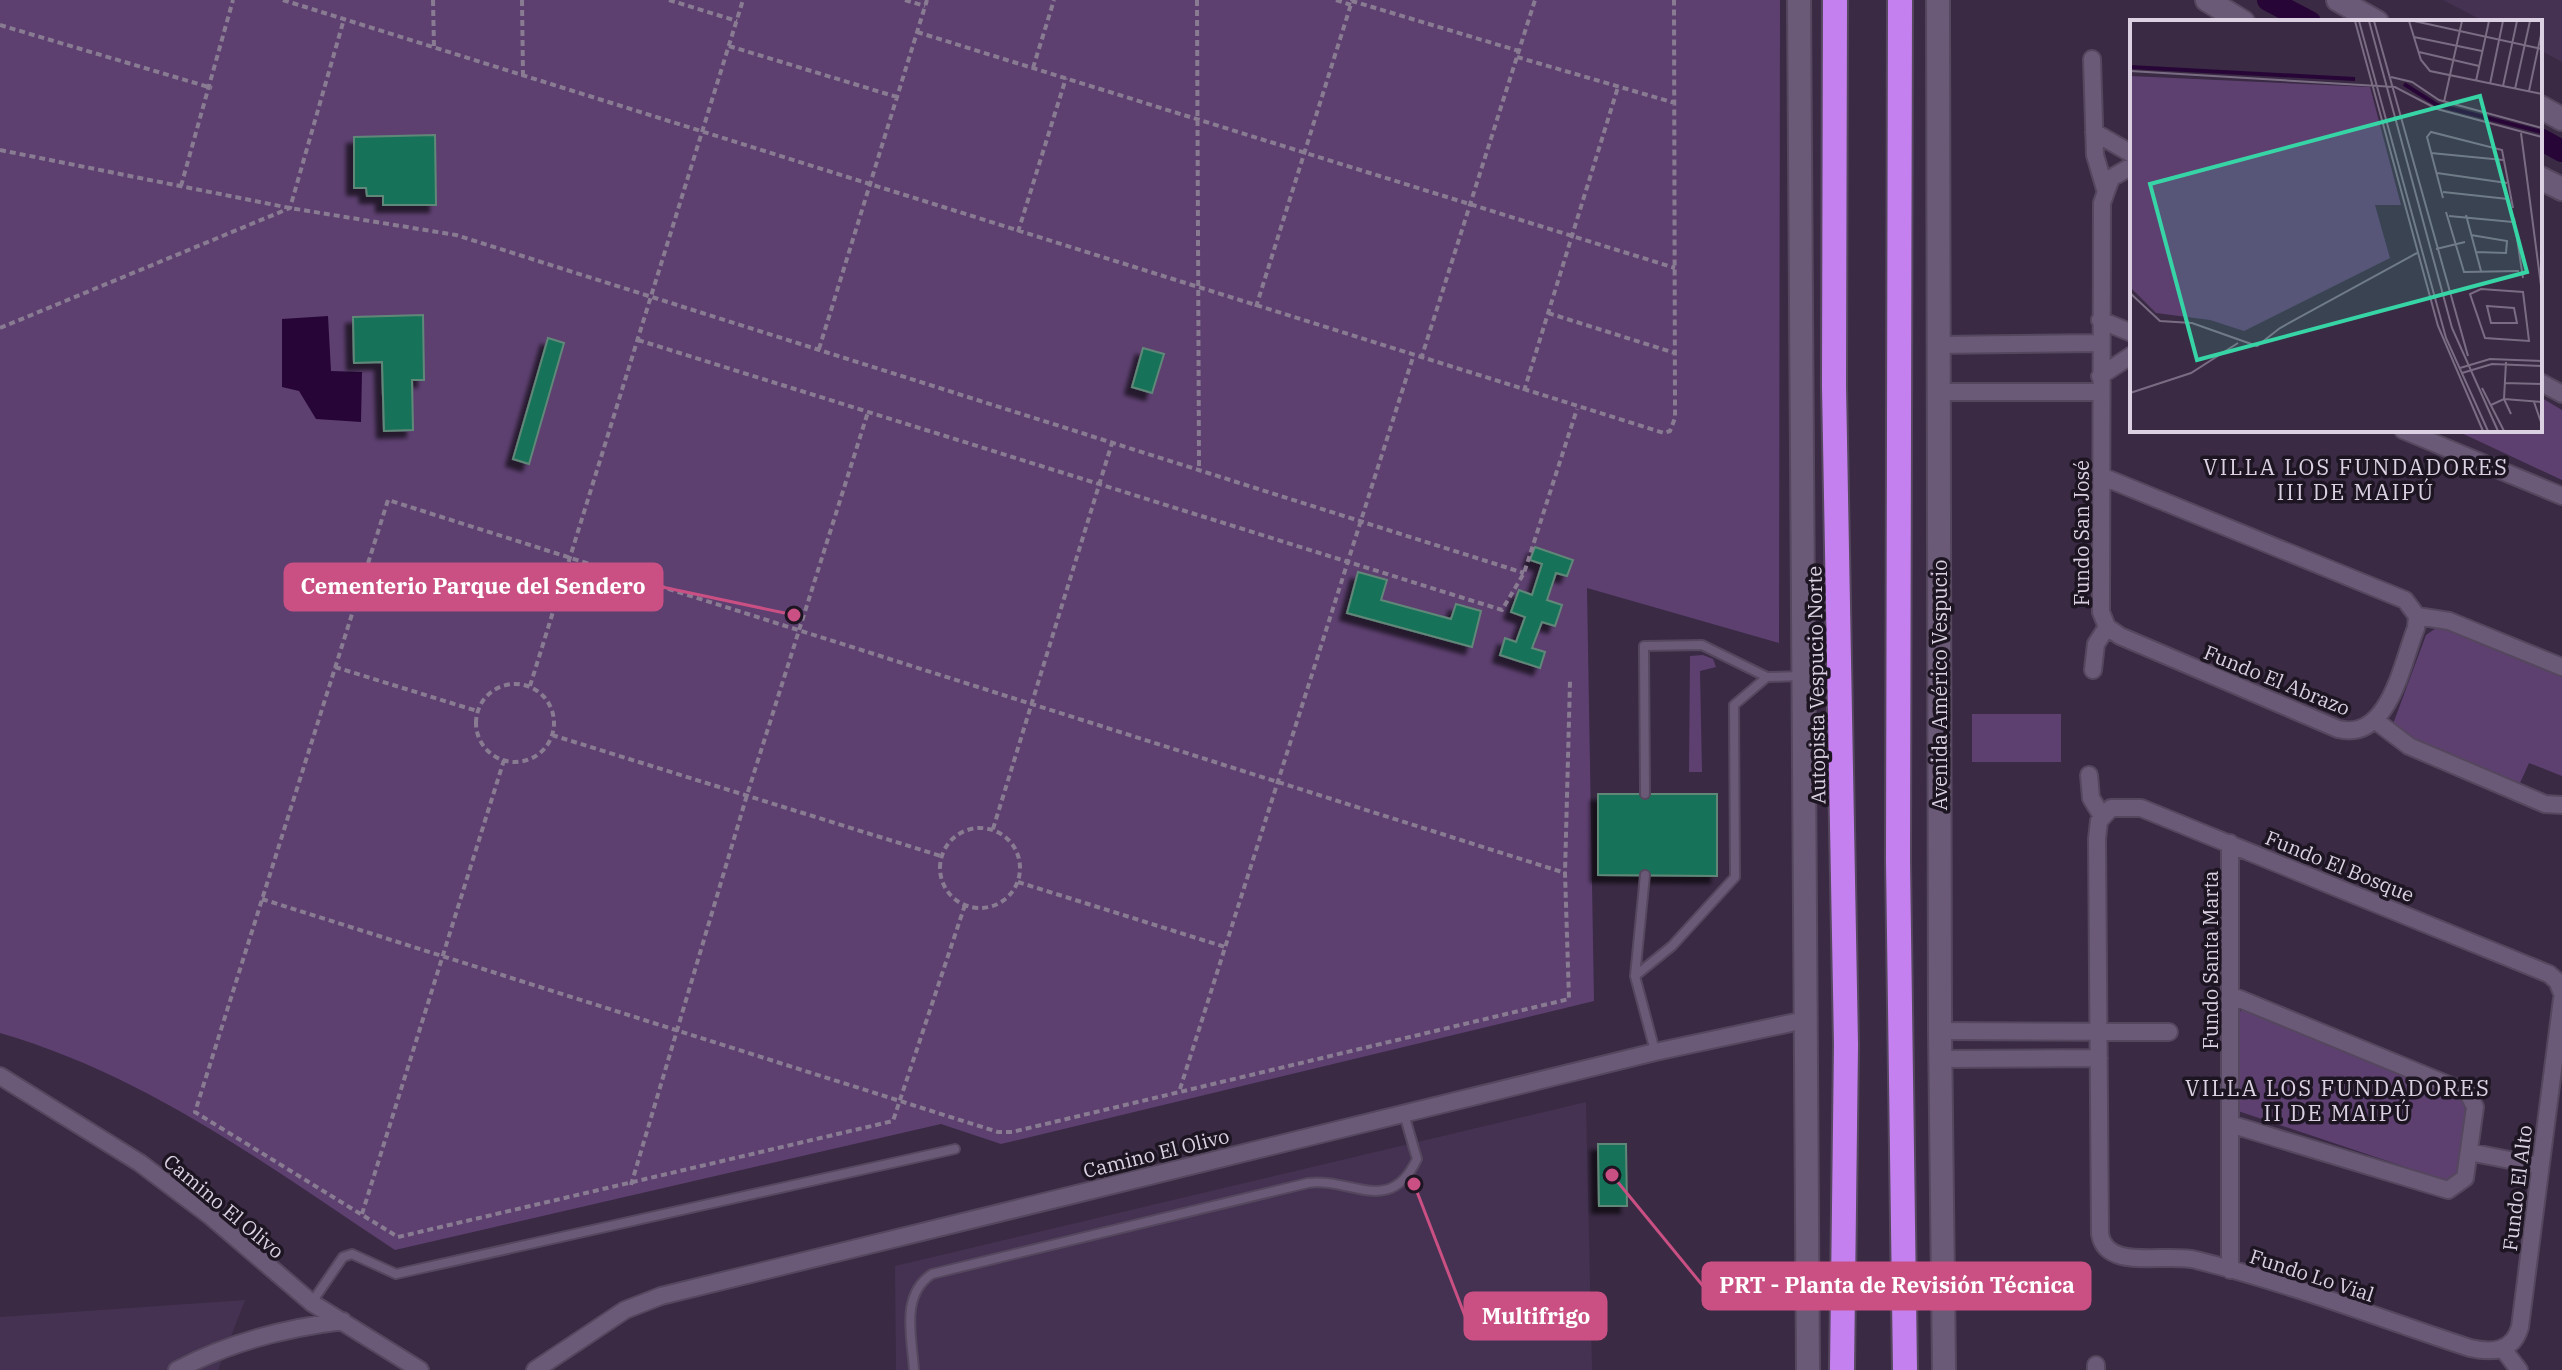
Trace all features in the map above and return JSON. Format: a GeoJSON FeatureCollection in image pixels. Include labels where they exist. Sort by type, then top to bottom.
{"type":"FeatureCollection","features":[{"type":"Feature","properties":{"kind":"highway","name":"Autopista Vespucio Norte"},"geometry":{"type":"LineString","coordinates":[[1835,0],[1834,386],[1846,1045],[1842,1370]]}},
{"type":"Feature","properties":{"kind":"highway"},"geometry":{"type":"LineString","coordinates":[[1900,0],[1898,861],[1905,1370]]}},
{"type":"Feature","properties":{"kind":"main road"},"geometry":{"type":"LineString","coordinates":[[1799,0],[1808,1370]]}},
{"type":"Feature","properties":{"kind":"main road","name":"Avenida Américo Vespucio"},"geometry":{"type":"LineString","coordinates":[[1938,0],[1937,392],[1944,1370]]}},
{"type":"Feature","properties":{"kind":"main road"},"geometry":{"type":"LineString","coordinates":[[2207,0],[2240,20]]}},
{"type":"Feature","properties":{"kind":"main road"},"geometry":{"type":"LineString","coordinates":[[2338,0],[2373,20]]}},
{"type":"Feature","properties":{"kind":"main road"},"geometry":{"type":"LineString","coordinates":[[2542,108],[2562,119]]}},
{"type":"Feature","properties":{"kind":"main road"},"geometry":{"type":"LineString","coordinates":[[2542,179],[2562,189]]}},
{"type":"Feature","properties":{"kind":"street","name":"Fundo San José"},"geometry":{"type":"LineString","coordinates":[[2092,59],[2096,165],[2105,189],[2100,320],[2101,612],[2107,627],[2096,644],[2093,670]]}},
{"type":"Feature","properties":{"kind":"street"},"geometry":{"type":"LineString","coordinates":[[2094,132],[2130,153]]}},
{"type":"Feature","properties":{"kind":"street"},"geometry":{"type":"LineString","coordinates":[[2105,189],[2125,169]]}},
{"type":"Feature","properties":{"kind":"street"},"geometry":{"type":"LineString","coordinates":[[2100,320],[2130,332]]}},
{"type":"Feature","properties":{"kind":"street"},"geometry":{"type":"LineString","coordinates":[[1937,345],[2100,343]]}},
{"type":"Feature","properties":{"kind":"street"},"geometry":{"type":"LineString","coordinates":[[1937,392],[2100,384],[2130,357]]}},
{"type":"Feature","properties":{"kind":"street"},"geometry":{"type":"LineString","coordinates":[[2542,383],[2562,394]]}},
{"type":"Feature","properties":{"kind":"street"},"geometry":{"type":"LineString","coordinates":[[2408,432],[2562,496]]}},
{"type":"Feature","properties":{"kind":"street"},"geometry":{"type":"LineString","coordinates":[[2101,476],[2397,596],[2417,616],[2449,621],[2562,667]]}},
{"type":"Feature","properties":{"kind":"street"},"geometry":{"type":"LineString","coordinates":[[2376,721],[2416,628],[2417,616]]}},
{"type":"Feature","properties":{"kind":"street","name":"Fundo El Abrazo"},"geometry":{"type":"LineString","coordinates":[[2107,627],[2120,636],[2338,729],[2357,731],[2376,721],[2409,746],[2545,804],[2562,805]]}},
{"type":"Feature","properties":{"kind":"street"},"geometry":{"type":"LineString","coordinates":[[1940,1059],[2099,1058],[2097,839],[2102,816],[2091,798],[2089,775]]}},
{"type":"Feature","properties":{"kind":"street","name":"Fundo El Bosque"},"geometry":{"type":"LineString","coordinates":[[2102,816],[2117,806],[2133,807],[2230,843],[2549,974],[2561,989]]}},
{"type":"Feature","properties":{"kind":"street","name":"Fundo Santa Marta"},"geometry":{"type":"LineString","coordinates":[[2230,843],[2230,1270]]}},
{"type":"Feature","properties":{"kind":"street","name":"Fundo El Alto"},"geometry":{"type":"LineString","coordinates":[[2503,1349],[2519,1331],[2561,989]]}},
{"type":"Feature","properties":{"kind":"street"},"geometry":{"type":"LineString","coordinates":[[2230,995],[2468,1093],[2475,1107],[2462,1182],[2443,1190],[2230,1124]]}},
{"type":"Feature","properties":{"kind":"street","name":"Camino El Olivo"},"geometry":{"type":"LineString","coordinates":[[535,1370],[625,1310],[661,1296],[1655,1052],[1805,1020]]}},
{"type":"Feature","properties":{"kind":"street"},"geometry":{"type":"LineString","coordinates":[[2024,1030],[2025,1058]]}},
{"type":"Feature","properties":{"kind":"street","name":"Fundo Santa Marta"},"geometry":{"type":"LineString","coordinates":[[1940,1031],[2169,1032]]}},
{"type":"Feature","properties":{"kind":"street","name":"Fundo Lo Vial"},"geometry":{"type":"LineString","coordinates":[[2099,1058],[2100,1234],[2107,1251],[2125,1257],[2187,1257],[2470,1348],[2503,1349]]}},
{"type":"Feature","properties":{"kind":"street","name":"Camino El Olivo"},"geometry":{"type":"LineString","coordinates":[[0,1076],[140,1163],[209,1215],[312,1303],[420,1370]]}},
{"type":"Feature","properties":{"kind":"street"},"geometry":{"type":"LineString","coordinates":[[2469,1152],[2540,1166]]}},
{"type":"Feature","properties":{"kind":"street"},"geometry":{"type":"LineString","coordinates":[[177,1370],[214,1350],[255,1337],[343,1321]]}},
{"type":"Feature","properties":{"kind":"street"},"geometry":{"type":"LineString","coordinates":[[2503,1349],[2519,1370]]}},
{"type":"Feature","properties":{"kind":"lane"},"geometry":{"type":"LineString","coordinates":[[1645,794],[1644,646],[1702,645],[1767,677],[1803,676]]}},
{"type":"Feature","properties":{"kind":"lane"},"geometry":{"type":"LineString","coordinates":[[1635,976],[1672,946],[1735,877],[1734,705],[1767,677]]}},
{"type":"Feature","properties":{"kind":"lane"},"geometry":{"type":"LineString","coordinates":[[1645,875],[1635,976],[1655,1052]]}},
{"type":"Feature","properties":{"kind":"lane"},"geometry":{"type":"LineString","coordinates":[[914,1370],[911,1303],[919,1286],[932,1274],[1308,1183],[1331,1182],[1365,1192],[1389,1189],[1407,1176],[1417,1159],[1404,1113]]}},
{"type":"Feature","properties":{"kind":"lane"},"geometry":{"type":"LineString","coordinates":[[312,1303],[343,1257],[352,1254],[396,1274],[955,1149]]}},
{"type":"Feature","properties":{"kind":"path"},"geometry":{"type":"LineString","coordinates":[[181,186],[212,88],[233,0]]}},
{"type":"Feature","properties":{"kind":"path"},"geometry":{"type":"LineString","coordinates":[[283,0],[1654,433],[1670,431],[1675,418],[1674,0]]}},
{"type":"Feature","properties":{"kind":"path"},"geometry":{"type":"LineString","coordinates":[[433,0],[434,48]]}},
{"type":"Feature","properties":{"kind":"path"},"geometry":{"type":"LineString","coordinates":[[522,0],[523,76]]}},
{"type":"Feature","properties":{"kind":"path"},"geometry":{"type":"LineString","coordinates":[[669,0],[737,21]]}},
{"type":"Feature","properties":{"kind":"path"},"geometry":{"type":"LineString","coordinates":[[530,686],[743,0]]}},
{"type":"Feature","properties":{"kind":"path"},"geometry":{"type":"LineString","coordinates":[[905,0],[925,6]]}},
{"type":"Feature","properties":{"kind":"path"},"geometry":{"type":"LineString","coordinates":[[819,350],[927,0]]}},
{"type":"Feature","properties":{"kind":"path"},"geometry":{"type":"LineString","coordinates":[[1033,68],[1054,0]]}},
{"type":"Feature","properties":{"kind":"path"},"geometry":{"type":"LineString","coordinates":[[1197,0],[1199,470]]}},
{"type":"Feature","properties":{"kind":"path"},"geometry":{"type":"LineString","coordinates":[[1336,0],[1351,5]]}},
{"type":"Feature","properties":{"kind":"path"},"geometry":{"type":"LineString","coordinates":[[1421,359],[1535,0]]}},
{"type":"Feature","properties":{"kind":"path"},"geometry":{"type":"LineString","coordinates":[[1256,307],[1352,1],[1364,2],[1675,103]]}},
{"type":"Feature","properties":{"kind":"path"},"geometry":{"type":"LineString","coordinates":[[290,208],[344,19]]}},
{"type":"Feature","properties":{"kind":"path"},"geometry":{"type":"LineString","coordinates":[[0,25],[212,88]]}},
{"type":"Feature","properties":{"kind":"path"},"geometry":{"type":"LineString","coordinates":[[917,32],[1675,268]]}},
{"type":"Feature","properties":{"kind":"path"},"geometry":{"type":"LineString","coordinates":[[729,46],[897,97]]}},
{"type":"Feature","properties":{"kind":"path"},"geometry":{"type":"LineString","coordinates":[[1018,232],[1066,78]]}},
{"type":"Feature","properties":{"kind":"path"},"geometry":{"type":"LineString","coordinates":[[1524,391],[1618,87]]}},
{"type":"Feature","properties":{"kind":"path"},"geometry":{"type":"LineString","coordinates":[[0,150],[290,208],[456,235],[1524,573]]}},
{"type":"Feature","properties":{"kind":"path"},"geometry":{"type":"LineString","coordinates":[[0,328],[290,208]]}},
{"type":"Feature","properties":{"kind":"path"},"geometry":{"type":"LineString","coordinates":[[1548,313],[1675,353]]}},
{"type":"Feature","properties":{"kind":"path"},"geometry":{"type":"LineString","coordinates":[[638,340],[1502,610],[1524,573],[1577,408]]}},
{"type":"Feature","properties":{"kind":"path"},"geometry":{"type":"LineString","coordinates":[[1180,1089],[1413,357]]}},
{"type":"Feature","properties":{"kind":"path"},"geometry":{"type":"LineString","coordinates":[[631,1185],[747,795],[868,412]]}},
{"type":"Feature","properties":{"kind":"path"},"geometry":{"type":"LineString","coordinates":[[993,829],[1112,443]]}},
{"type":"Feature","properties":{"kind":"path"},"geometry":{"type":"LineString","coordinates":[[965,905],[893,1121],[631,1185],[398,1237],[195,1112],[388,500],[1565,873]]}},
{"type":"Feature","properties":{"kind":"path"},"geometry":{"type":"LineString","coordinates":[[335,667],[477,711]]}},
{"type":"Feature","properties":{"kind":"path"},"geometry":{"type":"LineString","coordinates":[[262,899],[998,1132],[1012,1132],[1180,1089],[1569,999],[1565,873],[1570,681]]}},
{"type":"Feature","properties":{"kind":"path"},"geometry":{"type":"LineString","coordinates":[[506,685],[530,686],[549,703],[554,715],[552,735],[537,756],[527,761],[504,760],[494,756],[480,741],[477,711],[494,689],[506,685]]}},
{"type":"Feature","properties":{"kind":"path"},"geometry":{"type":"LineString","coordinates":[[552,735],[941,856]]}},
{"type":"Feature","properties":{"kind":"path"},"geometry":{"type":"LineString","coordinates":[[362,1214],[504,760]]}},
{"type":"Feature","properties":{"kind":"path"},"geometry":{"type":"LineString","coordinates":[[971,829],[993,829],[1014,847],[1019,859],[1018,882],[1001,902],[977,908],[965,905],[946,889],[941,878],[941,856],[959,834],[971,829]]}},
{"type":"Feature","properties":{"kind":"path"},"geometry":{"type":"LineString","coordinates":[[1018,882],[1225,947]]}},
{"type":"Feature","properties":{"kind":"shaded area"},"geometry":{"type":"Polygon","coordinates":[[[0,0],[1780,0],[1779,643],[1587,588],[1594,1001],[1001,1144],[941,1124],[395,1250],[253,1156],[157,1098],[54,1051],[0,1033],[0,0]]]}},
{"type":"Feature","properties":{"kind":"shaded area"},"geometry":{"type":"Polygon","coordinates":[[[2443,0],[2562,0],[2562,62],[2542,51],[2542,20],[2481,20],[2443,0]]]}},
{"type":"Feature","properties":{"kind":"shaded area"},"geometry":{"type":"Polygon","coordinates":[[[328,316],[331,371],[362,372],[361,422],[316,419],[299,391],[282,387],[282,319],[328,316]]]}},
{"type":"Feature","properties":{"kind":"shaded area"},"geometry":{"type":"Polygon","coordinates":[[[2542,398],[2562,410],[2562,480],[2459,432],[2542,432],[2542,398]]]}},
{"type":"Feature","properties":{"kind":"shaded area"},"geometry":{"type":"Polygon","coordinates":[[[2439,626],[2562,673],[2562,776],[2529,763],[2520,783],[2410,737],[2393,724],[2426,635],[2439,626]]]}},
{"type":"Feature","properties":{"kind":"shaded area"},"geometry":{"type":"Polygon","coordinates":[[[1703,655],[1713,659],[1716,667],[1700,671],[1702,772],[1689,772],[1690,656],[1703,655]]]}},
{"type":"Feature","properties":{"kind":"shaded area"},"geometry":{"type":"Polygon","coordinates":[[[1972,714],[2061,714],[2061,762],[1972,762],[1972,714]]]}},
{"type":"Feature","properties":{"kind":"shaded area"},"geometry":{"type":"Polygon","coordinates":[[[2244,1008],[2462,1098],[2467,1105],[2457,1176],[2444,1180],[2238,1111],[2236,1015],[2244,1008]]]}},
{"type":"Feature","properties":{"kind":"shaded area"},"geometry":{"type":"Polygon","coordinates":[[[1586,1102],[1592,1370],[896,1370],[895,1266],[1586,1102]]]}},
{"type":"Feature","properties":{"kind":"shaded area"},"geometry":{"type":"Polygon","coordinates":[[[245,1300],[218,1370],[0,1370],[0,1317],[245,1300]]]}},
{"type":"Feature","properties":{"kind":"building"},"geometry":{"type":"Polygon","coordinates":[[[435,135],[436,205],[383,205],[383,196],[367,196],[366,188],[354,188],[354,137],[435,135]]]}},
{"type":"Feature","properties":{"kind":"building"},"geometry":{"type":"Polygon","coordinates":[[[423,315],[424,380],[412,380],[413,430],[384,431],[382,362],[354,363],[353,317],[423,315]]]}},
{"type":"Feature","properties":{"kind":"building"},"geometry":{"type":"Polygon","coordinates":[[[548,338],[564,343],[529,464],[513,459],[548,338]]]}},
{"type":"Feature","properties":{"kind":"building"},"geometry":{"type":"Polygon","coordinates":[[[1143,348],[1164,354],[1152,393],[1132,387],[1143,348]]]}},
{"type":"Feature","properties":{"kind":"building"},"geometry":{"type":"Polygon","coordinates":[[[1535,547],[1573,560],[1567,576],[1556,573],[1547,600],[1562,605],[1555,626],[1542,622],[1532,648],[1545,652],[1540,668],[1500,655],[1505,638],[1516,642],[1525,617],[1511,612],[1519,590],[1532,595],[1542,564],[1530,560],[1535,547]]]}},
{"type":"Feature","properties":{"kind":"building"},"geometry":{"type":"Polygon","coordinates":[[[1358,572],[1387,580],[1381,600],[1451,619],[1456,604],[1481,611],[1472,647],[1347,613],[1358,572]]]}},
{"type":"Feature","properties":{"kind":"building"},"geometry":{"type":"Polygon","coordinates":[[[1598,794],[1717,794],[1717,876],[1598,875],[1598,794]]]}},
{"type":"Feature","properties":{"kind":"building"},"geometry":{"type":"Polygon","coordinates":[[[1598,1144],[1626,1144],[1627,1206],[1599,1206],[1598,1144]]]}},
{"type":"Feature","properties":{"kind":"waterway"},"geometry":{"type":"LineString","coordinates":[[2268,0],[2306,20]]}},
{"type":"Feature","properties":{"kind":"waterway"},"geometry":{"type":"LineString","coordinates":[[2542,140],[2562,151]]}},
{"type":"Feature","properties":{"kind":"place","name":"Cementerio Parque del Sendero"},"geometry":{"type":"Point","coordinates":[794,615]}},
{"type":"Feature","properties":{"kind":"place","name":"PRT - Planta de Revisión Técnica"},"geometry":{"type":"Point","coordinates":[1612,1175]}},
{"type":"Feature","properties":{"kind":"place","name":"Multifrigo"},"geometry":{"type":"Point","coordinates":[1414,1184]}},
{"type":"Feature","properties":{"kind":"district","name":"VILLA LOS FUNDADORES III DE MAIPÚ"},"geometry":{"type":"Point","coordinates":[2356,478]}},
{"type":"Feature","properties":{"kind":"district","name":"VILLA LOS FUNDADORES II DE MAIPÚ"},"geometry":{"type":"Point","coordinates":[2338,1100]}}]}
